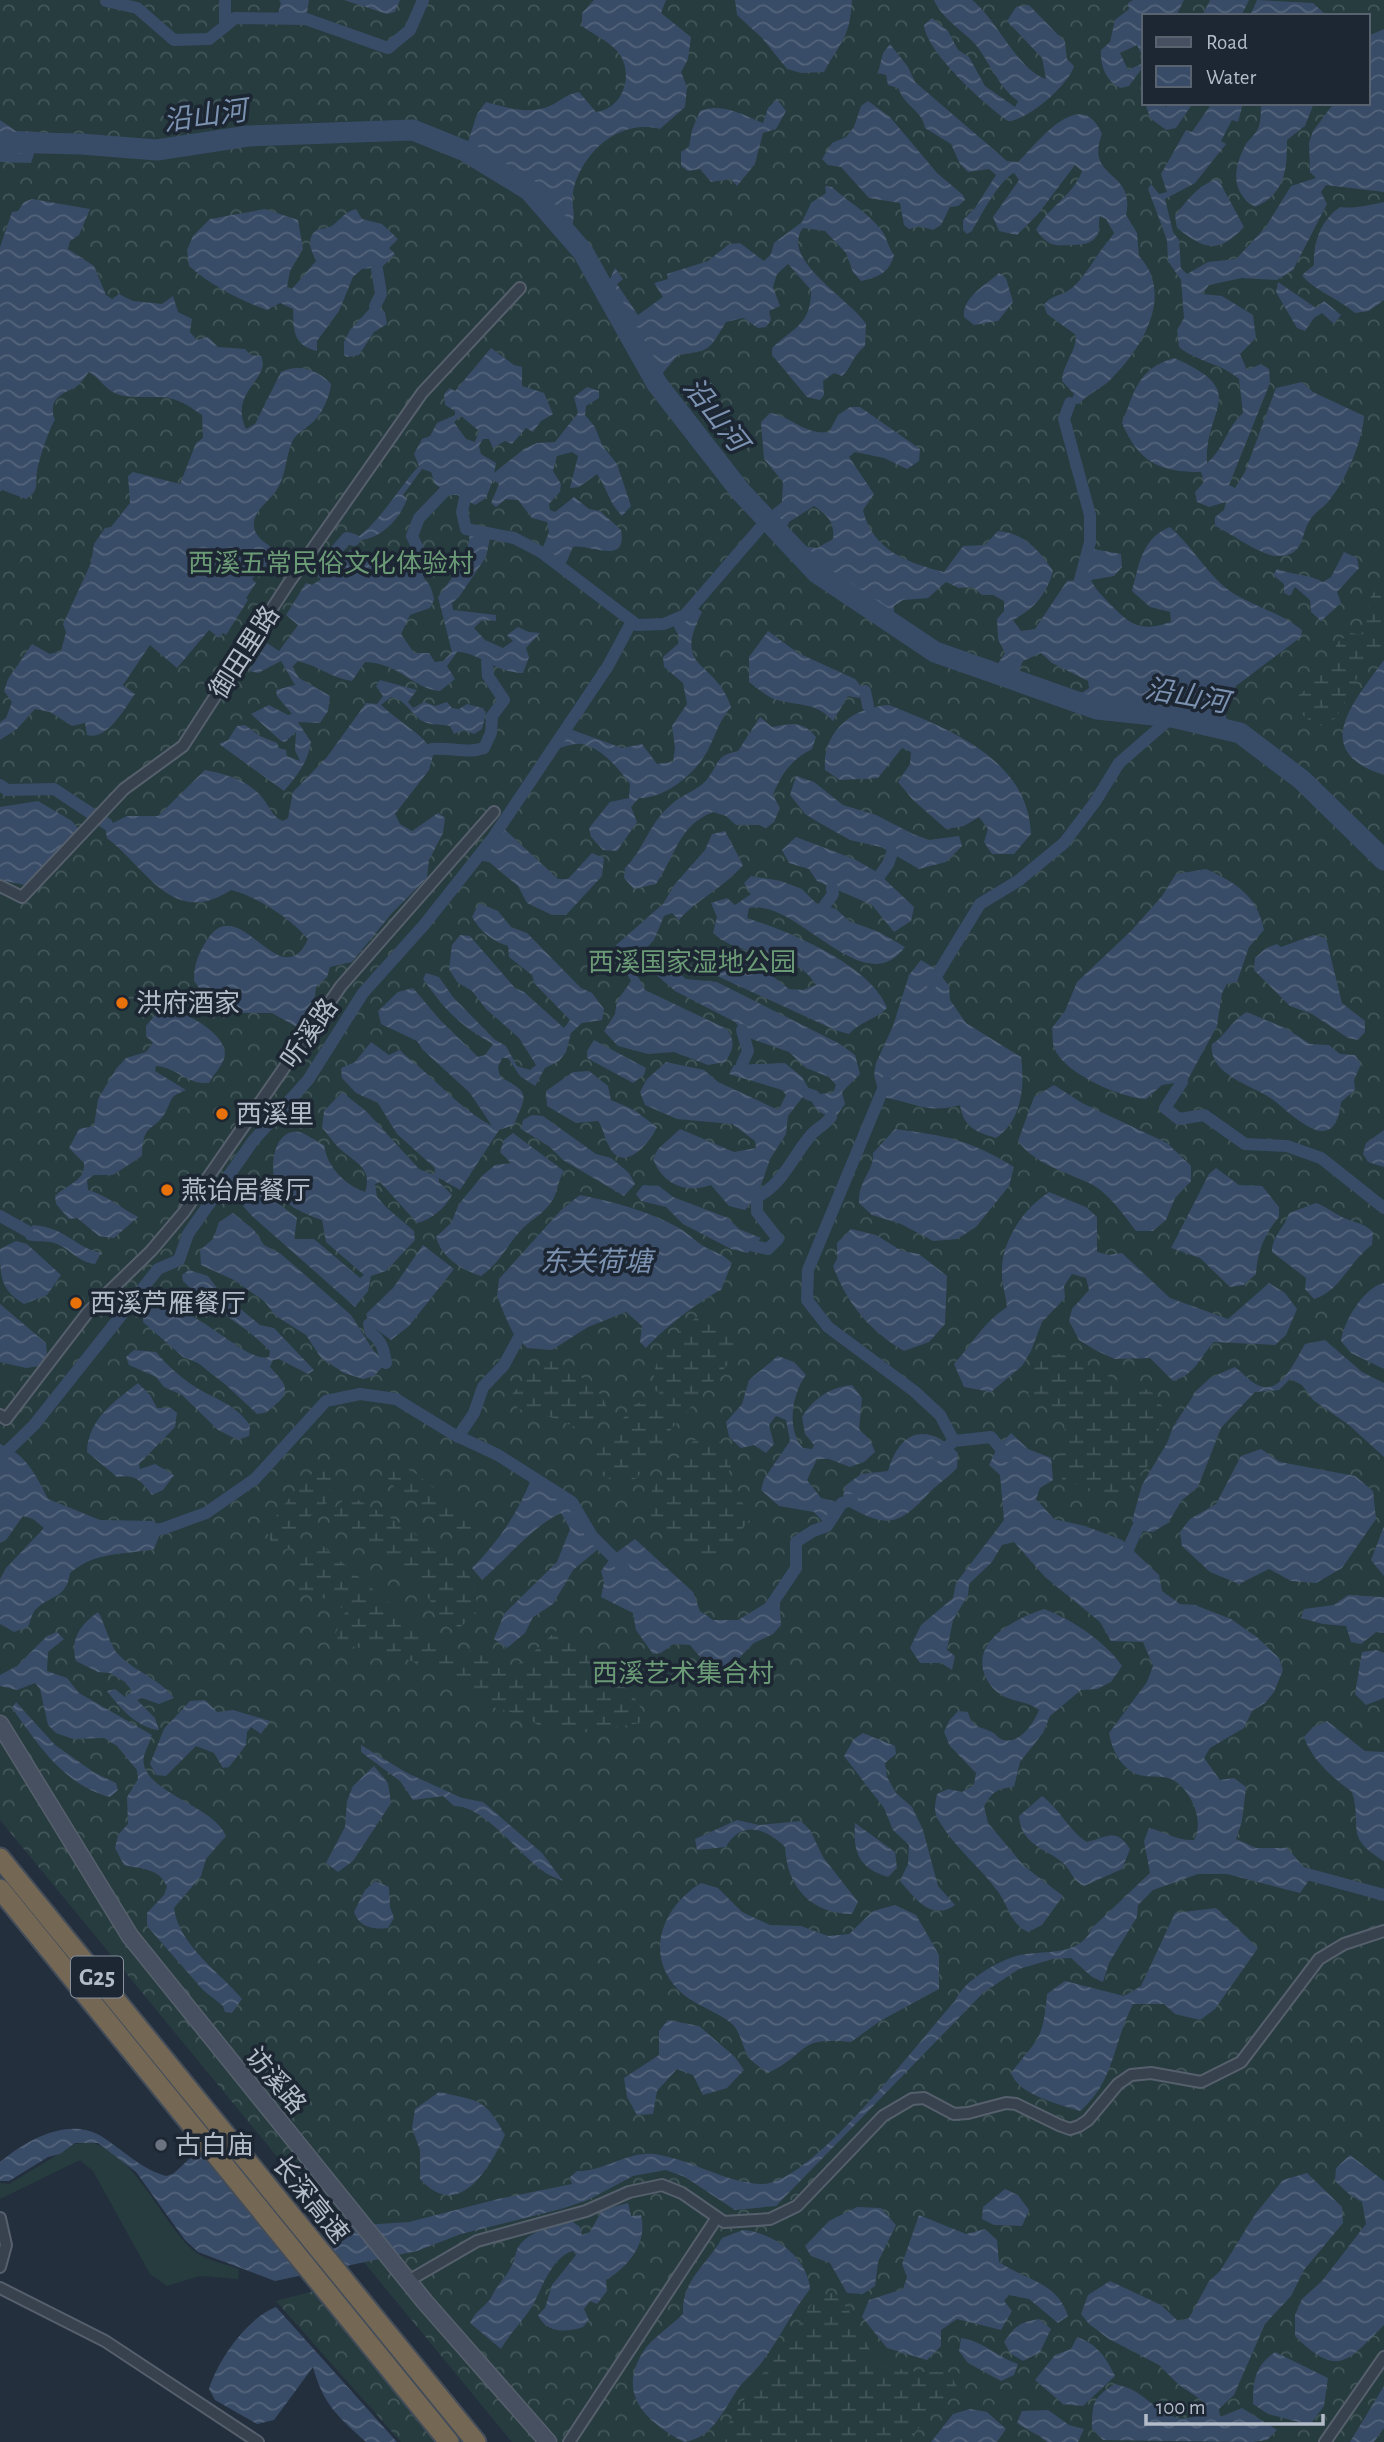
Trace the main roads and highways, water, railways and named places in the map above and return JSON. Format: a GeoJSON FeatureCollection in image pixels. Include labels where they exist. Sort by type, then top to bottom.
{"type":"FeatureCollection","features":[{"type":"Feature","properties":{"kind":"highway","name":"长深高速"},"geometry":{"type":"LineString","coordinates":[[0,1858],[476,2442]]}},
{"type":"Feature","properties":{"kind":"highway","name":"长深高速"},"geometry":{"type":"LineString","coordinates":[[0,1889],[449,2442]]}},
{"type":"Feature","properties":{"kind":"water"},"geometry":{"type":"Polygon","coordinates":[[[279,0],[309,0],[306,19],[276,21],[281,3],[279,0]]]}},
{"type":"Feature","properties":{"kind":"water"},"geometry":{"type":"Polygon","coordinates":[[[344,0],[400,0],[395,12],[387,14],[344,0]]]}},
{"type":"Feature","properties":{"kind":"water"},"geometry":{"type":"Polygon","coordinates":[[[594,0],[666,0],[661,13],[691,37],[688,59],[681,72],[687,87],[685,107],[660,129],[632,128],[606,140],[596,149],[579,173],[574,187],[574,215],[569,235],[529,190],[465,151],[477,114],[486,102],[520,110],[537,110],[579,92],[596,112],[615,103],[624,86],[625,66],[614,48],[582,26],[582,13],[594,0]]]}},
{"type":"Feature","properties":{"kind":"water"},"geometry":{"type":"Polygon","coordinates":[[[735,0],[852,0],[847,31],[824,72],[801,73],[787,69],[762,38],[737,15],[735,0]]]}},
{"type":"Feature","properties":{"kind":"water"},"geometry":{"type":"Polygon","coordinates":[[[934,0],[972,0],[1026,66],[1046,79],[1042,58],[1007,21],[1016,7],[1029,5],[1065,42],[1067,59],[1074,66],[1071,74],[1056,92],[1036,109],[1008,121],[958,77],[927,36],[924,25],[932,18],[948,31],[958,50],[969,57],[985,86],[1015,107],[1018,101],[1005,89],[975,44],[947,18],[934,0]]]}},
{"type":"Feature","properties":{"kind":"water"},"geometry":{"type":"Polygon","coordinates":[[[1133,0],[1184,0],[1177,14],[1142,14],[1142,55],[1137,45],[1120,53],[1128,70],[1141,64],[1142,68],[1129,86],[1121,88],[1111,82],[1105,72],[1101,50],[1110,42],[1115,20],[1129,9],[1128,3],[1133,0]]]}},
{"type":"Feature","properties":{"kind":"water"},"geometry":{"type":"Polygon","coordinates":[[[1210,0],[1249,0],[1242,14],[1203,14],[1210,0]]]}},
{"type":"Feature","properties":{"kind":"water"},"geometry":{"type":"Polygon","coordinates":[[[1257,0],[1313,3],[1325,14],[1251,14],[1257,0]]]}},
{"type":"Feature","properties":{"kind":"water"},"geometry":{"type":"Polygon","coordinates":[[[1384,29],[1384,192],[1326,185],[1321,192],[1327,204],[1293,270],[1277,280],[1242,278],[1209,285],[1202,294],[1222,296],[1253,315],[1256,338],[1240,354],[1247,370],[1261,364],[1269,369],[1270,383],[1229,485],[1235,488],[1245,472],[1276,388],[1302,382],[1313,392],[1364,416],[1357,447],[1337,490],[1312,517],[1301,543],[1293,553],[1270,555],[1215,526],[1215,517],[1224,510],[1226,502],[1209,507],[1197,502],[1195,492],[1204,482],[1201,472],[1174,470],[1152,462],[1136,448],[1122,423],[1134,391],[1145,375],[1152,368],[1174,358],[1198,370],[1212,381],[1218,391],[1219,402],[1208,444],[1207,463],[1243,413],[1239,379],[1225,369],[1179,347],[1177,330],[1184,318],[1181,280],[1168,261],[1167,240],[1148,189],[1151,184],[1159,194],[1167,192],[1161,174],[1186,130],[1192,132],[1211,105],[1242,105],[1238,122],[1232,120],[1221,141],[1226,144],[1195,183],[1165,199],[1173,232],[1179,240],[1181,268],[1187,274],[1208,262],[1236,259],[1265,228],[1291,186],[1316,178],[1310,172],[1309,143],[1313,131],[1332,105],[1370,105],[1370,35],[1384,29]]]}},
{"type":"Feature","properties":{"kind":"water"},"geometry":{"type":"Polygon","coordinates":[[[890,44],[908,67],[915,82],[1007,161],[1018,162],[1048,131],[1071,116],[1083,114],[1093,120],[1102,134],[1098,149],[1100,160],[1124,189],[1127,200],[1126,215],[1137,233],[1139,256],[1150,272],[1154,305],[1142,339],[1121,369],[1079,404],[1070,403],[1074,394],[1062,381],[1076,335],[1047,314],[1044,305],[1078,282],[1114,233],[1106,219],[1100,216],[1096,237],[1085,244],[1054,245],[1036,230],[1073,188],[1082,171],[1075,165],[1038,214],[1017,235],[999,231],[993,217],[1019,180],[1014,173],[997,190],[972,231],[967,234],[963,230],[963,220],[975,208],[996,175],[989,169],[968,172],[960,164],[951,144],[925,128],[921,117],[898,88],[888,85],[886,75],[878,73],[883,53],[890,44]]]}},
{"type":"Feature","properties":{"kind":"water"},"geometry":{"type":"Polygon","coordinates":[[[777,99],[786,111],[776,129],[763,133],[755,164],[737,186],[731,179],[711,182],[700,169],[688,171],[681,166],[681,152],[689,147],[700,111],[724,109],[763,123],[768,108],[777,99]]]}},
{"type":"Feature","properties":{"kind":"water"},"geometry":{"type":"Polygon","coordinates":[[[868,101],[890,117],[937,173],[963,195],[965,200],[958,206],[950,207],[941,225],[933,230],[919,226],[909,229],[904,225],[900,203],[869,198],[841,167],[828,165],[822,159],[832,143],[846,137],[854,127],[861,106],[868,101]]]}},
{"type":"Feature","properties":{"kind":"water"},"geometry":{"type":"Polygon","coordinates":[[[1146,105],[1192,105],[1176,128],[1166,130],[1150,118],[1146,105]]]}},
{"type":"Feature","properties":{"kind":"water"},"geometry":{"type":"Polygon","coordinates":[[[1261,105],[1313,105],[1305,126],[1287,140],[1285,170],[1279,187],[1265,202],[1255,207],[1241,194],[1236,179],[1238,162],[1246,144],[1259,126],[1261,105]]]}},
{"type":"Feature","properties":{"kind":"water"},"geometry":{"type":"Polygon","coordinates":[[[0,120],[16,131],[41,132],[31,163],[0,162],[0,120]]]}},
{"type":"Feature","properties":{"kind":"water"},"geometry":{"type":"Polygon","coordinates":[[[1218,179],[1244,227],[1226,242],[1211,246],[1195,241],[1177,228],[1175,216],[1199,189],[1218,179]]]}},
{"type":"Feature","properties":{"kind":"water"},"geometry":{"type":"Polygon","coordinates":[[[825,186],[832,187],[871,218],[882,231],[894,255],[882,273],[861,281],[853,272],[846,253],[825,231],[803,228],[798,240],[800,253],[808,265],[866,324],[865,346],[846,372],[842,376],[834,373],[823,381],[824,395],[820,400],[807,397],[772,355],[772,348],[800,324],[810,302],[811,290],[788,264],[777,274],[773,287],[780,306],[769,311],[771,320],[766,327],[758,328],[743,318],[726,322],[708,348],[678,355],[655,382],[605,290],[615,268],[623,279],[617,284],[638,315],[663,297],[654,283],[668,279],[667,274],[708,261],[729,244],[740,243],[764,261],[771,254],[774,243],[802,222],[811,203],[826,193],[825,186]]]}},
{"type":"Feature","properties":{"kind":"water"},"geometry":{"type":"Polygon","coordinates":[[[32,199],[90,209],[79,235],[70,241],[68,249],[94,266],[106,295],[112,299],[119,294],[133,301],[162,304],[173,296],[178,312],[192,319],[190,332],[197,340],[208,337],[218,347],[245,349],[251,355],[261,356],[261,372],[242,405],[246,429],[255,424],[281,372],[294,368],[308,369],[331,384],[319,414],[293,440],[280,485],[255,519],[257,535],[283,555],[270,569],[264,566],[252,579],[256,583],[226,635],[223,633],[219,638],[209,630],[177,668],[150,645],[123,685],[135,694],[121,715],[102,733],[87,735],[85,723],[72,726],[50,712],[35,709],[17,729],[0,740],[0,722],[6,718],[12,702],[4,691],[8,679],[32,644],[50,654],[61,651],[66,632],[63,624],[91,563],[94,544],[105,528],[111,527],[130,503],[128,476],[133,472],[180,484],[196,443],[203,438],[202,415],[190,407],[164,397],[119,395],[89,372],[77,386],[62,394],[54,404],[55,420],[42,454],[33,493],[26,499],[2,490],[0,492],[0,247],[12,212],[18,211],[24,202],[32,199]]]}},
{"type":"Feature","properties":{"kind":"water"},"geometry":{"type":"Polygon","coordinates":[[[1384,202],[1384,300],[1369,311],[1355,313],[1312,285],[1302,275],[1314,265],[1320,232],[1333,212],[1340,207],[1384,202]]]}},
{"type":"Feature","properties":{"kind":"water"},"geometry":{"type":"Polygon","coordinates":[[[265,209],[298,220],[303,249],[290,271],[287,287],[292,289],[316,261],[310,245],[313,233],[331,226],[352,210],[356,209],[362,219],[382,224],[398,239],[389,248],[395,254],[382,267],[362,269],[353,277],[339,311],[317,341],[317,351],[303,345],[296,336],[293,309],[280,303],[267,310],[257,306],[216,286],[189,266],[187,250],[193,236],[210,219],[265,209]]]}},
{"type":"Feature","properties":{"kind":"water"},"geometry":{"type":"Polygon","coordinates":[[[999,273],[1006,278],[1013,302],[998,321],[974,325],[964,317],[967,303],[999,273]]]}},
{"type":"Feature","properties":{"kind":"water"},"geometry":{"type":"Polygon","coordinates":[[[1278,282],[1316,308],[1324,301],[1341,315],[1334,324],[1322,313],[1314,318],[1305,331],[1297,328],[1276,292],[1278,282]]]}},
{"type":"Feature","properties":{"kind":"water"},"geometry":{"type":"Polygon","coordinates":[[[372,306],[385,312],[387,324],[374,332],[359,355],[347,357],[344,355],[344,342],[350,330],[372,306]]]}},
{"type":"Feature","properties":{"kind":"water"},"geometry":{"type":"Polygon","coordinates":[[[491,348],[514,365],[522,367],[522,386],[544,393],[553,414],[541,421],[533,432],[526,428],[512,444],[505,441],[493,448],[489,439],[483,439],[479,446],[481,454],[496,463],[494,473],[524,449],[537,443],[555,442],[578,413],[574,397],[587,387],[599,391],[599,398],[586,406],[585,415],[595,427],[602,445],[617,464],[631,506],[622,516],[597,474],[579,487],[570,488],[578,456],[572,452],[557,456],[553,471],[561,484],[560,492],[549,504],[550,510],[555,512],[574,497],[589,509],[600,511],[621,530],[622,541],[619,548],[605,551],[573,547],[563,570],[541,552],[549,532],[547,522],[532,518],[518,500],[506,499],[496,507],[491,503],[499,484],[493,480],[486,498],[475,505],[457,495],[450,495],[435,484],[431,472],[422,469],[403,495],[407,499],[393,522],[371,538],[354,540],[381,514],[419,466],[414,454],[422,439],[430,436],[437,423],[455,415],[455,411],[445,405],[444,394],[450,388],[455,391],[491,348]],[[461,416],[454,422],[466,439],[475,442],[479,431],[461,416]]]}},
{"type":"Feature","properties":{"kind":"water"},"geometry":{"type":"Polygon","coordinates":[[[850,407],[860,407],[920,449],[919,461],[907,469],[884,458],[855,452],[849,457],[874,494],[863,510],[868,524],[874,535],[893,553],[944,572],[963,546],[985,545],[998,531],[1023,539],[1048,563],[1053,571],[1043,594],[1033,606],[1013,620],[1021,631],[1035,629],[1067,581],[1080,580],[1088,548],[1121,554],[1122,567],[1114,576],[1091,580],[1122,616],[1135,624],[1150,627],[1171,622],[1170,612],[1150,607],[1132,591],[1143,553],[1153,538],[1170,527],[1230,591],[1293,623],[1302,630],[1301,637],[1236,686],[1224,710],[1230,730],[1172,717],[1097,709],[1071,700],[1089,688],[1088,681],[1052,663],[1041,653],[1023,661],[1019,670],[1028,684],[995,668],[1005,653],[998,639],[997,619],[1004,611],[1004,601],[993,595],[982,595],[973,587],[959,588],[946,582],[928,598],[903,600],[894,606],[894,624],[817,573],[795,550],[802,546],[817,548],[833,539],[831,523],[823,513],[814,506],[789,522],[783,537],[761,513],[772,510],[782,502],[783,482],[764,459],[761,422],[770,413],[812,431],[829,432],[838,415],[850,407]]]}},
{"type":"Feature","properties":{"kind":"water"},"geometry":{"type":"Polygon","coordinates":[[[470,530],[491,534],[486,557],[452,603],[453,610],[496,615],[496,621],[482,620],[474,628],[485,640],[503,648],[513,641],[507,635],[518,627],[540,633],[526,648],[529,657],[523,673],[505,670],[464,652],[457,652],[447,666],[455,679],[440,691],[422,686],[377,663],[365,662],[352,681],[298,661],[292,667],[299,678],[330,696],[328,711],[320,723],[298,722],[311,742],[301,768],[284,791],[219,744],[228,740],[237,726],[245,725],[260,736],[277,743],[279,748],[286,750],[287,756],[300,761],[295,750],[296,732],[285,742],[281,741],[251,714],[269,705],[288,715],[292,714],[277,696],[276,690],[295,685],[281,661],[258,673],[249,671],[267,643],[279,651],[298,625],[286,615],[306,583],[312,585],[320,580],[327,567],[333,566],[347,552],[359,549],[384,564],[418,574],[428,583],[434,600],[430,608],[410,615],[401,634],[414,653],[429,653],[435,662],[443,661],[452,652],[438,597],[467,557],[470,530]]]}},
{"type":"Feature","properties":{"kind":"water"},"geometry":{"type":"Polygon","coordinates":[[[1344,552],[1357,558],[1359,568],[1337,592],[1341,603],[1321,621],[1311,612],[1310,600],[1295,587],[1290,596],[1284,593],[1284,584],[1273,575],[1277,569],[1323,582],[1331,577],[1344,552]]]}},
{"type":"Feature","properties":{"kind":"water"},"geometry":{"type":"Polygon","coordinates":[[[695,606],[702,612],[691,645],[694,656],[716,680],[731,707],[703,759],[688,776],[659,794],[639,798],[631,807],[637,822],[617,851],[603,850],[591,837],[589,828],[610,802],[629,798],[630,784],[608,759],[595,749],[574,744],[553,750],[567,728],[622,748],[642,744],[657,764],[673,762],[675,748],[672,726],[687,704],[683,683],[664,667],[663,657],[678,644],[679,637],[671,621],[685,615],[695,606]]]}},
{"type":"Feature","properties":{"kind":"water"},"geometry":{"type":"Polygon","coordinates":[[[768,631],[798,653],[855,679],[865,691],[859,698],[848,696],[833,721],[814,708],[766,695],[749,682],[749,657],[768,631]]]}},
{"type":"Feature","properties":{"kind":"water"},"geometry":{"type":"Polygon","coordinates":[[[1384,660],[1384,775],[1361,765],[1348,753],[1343,739],[1344,725],[1351,709],[1384,660]]]}},
{"type":"Feature","properties":{"kind":"water"},"geometry":{"type":"Polygon","coordinates":[[[380,680],[417,690],[408,702],[413,708],[424,702],[435,706],[447,702],[452,708],[459,709],[467,704],[483,708],[486,713],[482,729],[474,734],[464,730],[454,734],[450,726],[422,721],[396,698],[391,697],[381,705],[416,733],[434,752],[429,770],[395,814],[400,824],[412,831],[438,813],[445,818],[443,833],[429,860],[427,878],[392,913],[352,962],[330,967],[327,977],[316,987],[313,1012],[307,1025],[297,1027],[272,1013],[234,1013],[213,990],[200,989],[194,981],[201,950],[219,927],[232,926],[285,957],[297,954],[308,939],[283,916],[241,893],[231,890],[211,900],[193,902],[162,890],[107,838],[105,827],[127,816],[158,816],[205,770],[243,782],[261,796],[276,817],[283,821],[288,818],[293,792],[327,757],[366,703],[377,704],[383,696],[376,686],[380,680]]]}},
{"type":"Feature","properties":{"kind":"water"},"geometry":{"type":"Polygon","coordinates":[[[889,705],[960,737],[1001,767],[1016,786],[1026,808],[1031,834],[1014,854],[992,854],[984,842],[988,829],[979,817],[964,826],[946,829],[913,800],[898,782],[910,764],[911,752],[902,748],[878,778],[840,780],[825,770],[825,756],[829,744],[842,724],[863,711],[889,705]]]}},
{"type":"Feature","properties":{"kind":"water"},"geometry":{"type":"Polygon","coordinates":[[[760,717],[772,727],[791,724],[801,726],[816,737],[812,749],[793,762],[776,787],[773,795],[780,808],[774,822],[766,828],[759,825],[736,825],[726,816],[713,812],[701,818],[685,833],[656,884],[634,889],[624,878],[625,868],[658,819],[673,803],[705,782],[719,760],[738,751],[760,717]]]}},
{"type":"Feature","properties":{"kind":"water"},"geometry":{"type":"Polygon","coordinates":[[[796,776],[814,782],[843,805],[876,815],[929,840],[959,836],[962,846],[946,862],[919,869],[881,847],[850,840],[805,814],[790,795],[796,776]]]}},
{"type":"Feature","properties":{"kind":"water"},"geometry":{"type":"Polygon","coordinates":[[[38,801],[72,821],[79,830],[25,885],[0,880],[0,807],[38,801]]]}},
{"type":"Feature","properties":{"kind":"water"},"geometry":{"type":"Polygon","coordinates":[[[501,826],[558,879],[568,879],[592,853],[604,858],[602,876],[566,915],[552,915],[527,903],[518,886],[489,862],[476,860],[501,826]]]}},
{"type":"Feature","properties":{"kind":"water"},"geometry":{"type":"Polygon","coordinates":[[[725,831],[743,865],[679,920],[672,913],[664,916],[654,940],[639,956],[634,969],[645,990],[727,1029],[732,1042],[730,1054],[725,1062],[708,1065],[674,1052],[648,1054],[618,1046],[604,1031],[615,1014],[617,1001],[631,981],[616,954],[616,945],[663,904],[675,884],[705,850],[712,834],[725,831]]]}},
{"type":"Feature","properties":{"kind":"water"},"geometry":{"type":"Polygon","coordinates":[[[796,837],[854,859],[877,872],[914,907],[911,921],[894,932],[872,905],[817,881],[809,869],[789,863],[782,850],[796,837]]]}},
{"type":"Feature","properties":{"kind":"water"},"geometry":{"type":"Polygon","coordinates":[[[1206,869],[1244,892],[1256,908],[1264,930],[1249,947],[1237,982],[1227,984],[1222,993],[1217,1026],[1187,1081],[1162,1085],[1146,1099],[1109,1089],[1082,1076],[1070,1068],[1055,1050],[1052,1028],[1065,1011],[1077,982],[1131,931],[1162,896],[1176,874],[1206,869]]]}},
{"type":"Feature","properties":{"kind":"water"},"geometry":{"type":"Polygon","coordinates":[[[751,876],[781,881],[802,889],[816,903],[836,909],[849,921],[879,932],[905,947],[888,961],[870,964],[850,957],[788,918],[768,909],[749,908],[747,918],[805,941],[846,964],[878,992],[887,1008],[849,1034],[704,970],[693,956],[697,947],[731,952],[766,971],[789,989],[803,990],[816,985],[794,964],[725,942],[713,933],[717,917],[711,903],[727,898],[735,905],[751,894],[744,883],[751,876]]]}},
{"type":"Feature","properties":{"kind":"water"},"geometry":{"type":"Polygon","coordinates":[[[479,903],[498,911],[511,927],[527,933],[581,988],[592,993],[604,1009],[602,1020],[582,1023],[571,1033],[566,1052],[559,1061],[545,1068],[535,1086],[520,1076],[508,1058],[502,1058],[498,1067],[500,1077],[522,1092],[524,1097],[521,1108],[514,1125],[499,1130],[460,1190],[439,1178],[439,1182],[452,1195],[442,1209],[417,1223],[380,1182],[375,1184],[377,1197],[414,1231],[415,1240],[386,1271],[371,1276],[368,1291],[355,1307],[243,1206],[252,1190],[270,1197],[297,1218],[294,1239],[314,1239],[360,1278],[364,1275],[326,1242],[322,1220],[296,1209],[284,1200],[277,1189],[273,1162],[283,1137],[299,1132],[324,1145],[329,1161],[338,1174],[365,1192],[367,1179],[363,1169],[339,1148],[322,1128],[324,1111],[342,1092],[367,1112],[419,1169],[434,1175],[435,1168],[397,1134],[378,1103],[356,1093],[342,1078],[341,1068],[355,1062],[371,1042],[389,1055],[400,1050],[465,1108],[492,1126],[470,1093],[423,1050],[417,1041],[381,1024],[378,1011],[398,992],[413,988],[441,1021],[478,1057],[485,1055],[493,1044],[454,1016],[423,979],[426,973],[439,977],[453,997],[494,1039],[506,1046],[517,1066],[530,1070],[536,1065],[519,1038],[486,1009],[472,991],[457,982],[449,969],[452,945],[460,935],[470,936],[515,988],[524,992],[564,1028],[570,1020],[535,984],[532,975],[509,957],[508,946],[492,939],[479,927],[472,917],[479,903]]]}},
{"type":"Feature","properties":{"kind":"water"},"geometry":{"type":"Polygon","coordinates":[[[1314,935],[1326,938],[1342,1003],[1365,1021],[1365,1032],[1358,1040],[1348,1038],[1312,1014],[1290,1006],[1254,970],[1255,958],[1266,948],[1277,944],[1281,947],[1314,935]]]}},
{"type":"Feature","properties":{"kind":"water"},"geometry":{"type":"Polygon","coordinates":[[[921,960],[937,970],[949,986],[950,1000],[966,1023],[1021,1057],[1020,1102],[1005,1131],[996,1138],[971,1127],[964,1118],[960,1105],[928,1108],[880,1097],[874,1075],[876,1063],[893,1026],[909,975],[921,960]]]}},
{"type":"Feature","properties":{"kind":"water"},"geometry":{"type":"Polygon","coordinates":[[[664,961],[686,979],[717,982],[840,1044],[855,1055],[860,1074],[842,1092],[845,1104],[835,1118],[820,1112],[811,1099],[817,1094],[833,1093],[836,1085],[829,1077],[806,1068],[789,1052],[749,1038],[735,1022],[675,991],[652,971],[664,961]]]}},
{"type":"Feature","properties":{"kind":"water"},"geometry":{"type":"Polygon","coordinates":[[[176,1012],[209,1029],[222,1043],[224,1059],[209,1083],[194,1081],[170,1069],[156,1066],[155,1071],[186,1090],[170,1101],[161,1119],[147,1132],[142,1156],[113,1175],[94,1175],[87,1180],[88,1190],[138,1217],[114,1238],[99,1236],[77,1218],[69,1219],[56,1204],[55,1196],[78,1179],[84,1169],[84,1163],[69,1148],[79,1129],[94,1126],[98,1099],[116,1069],[126,1058],[146,1052],[153,1043],[146,1036],[146,1026],[156,1014],[165,1018],[176,1012]]]}},
{"type":"Feature","properties":{"kind":"water"},"geometry":{"type":"Polygon","coordinates":[[[1247,1012],[1287,1029],[1310,1044],[1329,1045],[1340,1054],[1355,1055],[1361,1064],[1354,1080],[1355,1090],[1341,1102],[1337,1119],[1330,1129],[1322,1131],[1301,1122],[1272,1099],[1230,1076],[1216,1063],[1212,1044],[1247,1012]]]}},
{"type":"Feature","properties":{"kind":"water"},"geometry":{"type":"Polygon","coordinates":[[[594,1040],[646,1068],[644,1075],[633,1083],[587,1058],[587,1051],[594,1040]]]}},
{"type":"Feature","properties":{"kind":"water"},"geometry":{"type":"Polygon","coordinates":[[[666,1062],[704,1070],[718,1082],[779,1109],[786,1095],[782,1090],[729,1074],[734,1065],[785,1063],[802,1077],[809,1089],[788,1116],[786,1134],[770,1159],[757,1197],[745,1210],[729,1206],[711,1185],[692,1188],[676,1185],[657,1168],[653,1159],[658,1149],[680,1129],[734,1152],[756,1148],[755,1141],[732,1124],[677,1119],[645,1105],[640,1092],[647,1079],[666,1062]]]}},
{"type":"Feature","properties":{"kind":"water"},"geometry":{"type":"Polygon","coordinates":[[[589,1071],[608,1086],[611,1100],[634,1110],[657,1127],[649,1141],[636,1153],[621,1158],[607,1143],[598,1121],[576,1123],[547,1106],[546,1091],[573,1072],[589,1071]]]}},
{"type":"Feature","properties":{"kind":"water"},"geometry":{"type":"Polygon","coordinates":[[[1054,1085],[1082,1103],[1167,1143],[1191,1166],[1191,1181],[1175,1198],[1166,1220],[1153,1231],[1136,1231],[1103,1192],[1041,1161],[1018,1141],[1034,1097],[1054,1085]]]}},
{"type":"Feature","properties":{"kind":"water"},"geometry":{"type":"Polygon","coordinates":[[[532,1115],[543,1116],[596,1154],[611,1158],[629,1173],[635,1184],[624,1196],[563,1160],[550,1147],[521,1129],[523,1120],[532,1115]]]}},
{"type":"Feature","properties":{"kind":"water"},"geometry":{"type":"Polygon","coordinates":[[[895,1129],[943,1137],[983,1150],[1014,1167],[1009,1186],[976,1227],[957,1239],[933,1241],[901,1224],[872,1215],[859,1203],[859,1195],[873,1160],[873,1153],[895,1129]]]}},
{"type":"Feature","properties":{"kind":"water"},"geometry":{"type":"Polygon","coordinates":[[[1384,1130],[1384,1167],[1368,1162],[1363,1154],[1366,1143],[1384,1130]]]}},
{"type":"Feature","properties":{"kind":"water"},"geometry":{"type":"Polygon","coordinates":[[[513,1133],[564,1171],[549,1205],[524,1227],[481,1276],[467,1271],[448,1257],[436,1237],[451,1223],[459,1204],[482,1176],[495,1165],[511,1163],[500,1152],[504,1140],[513,1133]]]}},
{"type":"Feature","properties":{"kind":"water"},"geometry":{"type":"Polygon","coordinates":[[[1216,1168],[1239,1185],[1262,1186],[1279,1207],[1279,1217],[1260,1251],[1256,1274],[1244,1285],[1230,1287],[1200,1258],[1171,1248],[1209,1174],[1216,1168]]]}},
{"type":"Feature","properties":{"kind":"water"},"geometry":{"type":"Polygon","coordinates":[[[643,1185],[659,1186],[673,1197],[728,1218],[739,1229],[761,1238],[748,1253],[731,1249],[683,1224],[666,1207],[641,1201],[636,1194],[643,1185]]]}},
{"type":"Feature","properties":{"kind":"water"},"geometry":{"type":"Polygon","coordinates":[[[1049,1192],[1086,1207],[1097,1217],[1097,1252],[1109,1255],[1122,1253],[1170,1298],[1228,1319],[1269,1283],[1285,1293],[1297,1309],[1286,1335],[1275,1345],[1214,1342],[1192,1370],[1173,1381],[1150,1358],[1115,1359],[1079,1340],[1069,1321],[1072,1309],[1089,1290],[1086,1278],[1072,1274],[1064,1286],[1065,1298],[1042,1322],[1022,1366],[991,1392],[964,1387],[954,1364],[984,1327],[1007,1307],[1002,1262],[1009,1238],[1031,1207],[1049,1192]]]}},
{"type":"Feature","properties":{"kind":"water","name":"东关荷塘"},"geometry":{"type":"Polygon","coordinates":[[[580,1195],[656,1217],[679,1228],[726,1258],[732,1263],[721,1290],[682,1316],[646,1348],[640,1342],[642,1326],[626,1312],[588,1327],[552,1350],[527,1348],[514,1335],[505,1316],[497,1296],[499,1279],[561,1210],[580,1195]]]}},
{"type":"Feature","properties":{"kind":"water"},"geometry":{"type":"Polygon","coordinates":[[[1316,1203],[1366,1226],[1373,1232],[1372,1245],[1338,1283],[1314,1299],[1305,1289],[1306,1278],[1272,1252],[1274,1241],[1289,1213],[1316,1203]]]}},
{"type":"Feature","properties":{"kind":"water"},"geometry":{"type":"Polygon","coordinates":[[[233,1213],[254,1230],[264,1245],[281,1254],[351,1315],[373,1350],[386,1363],[374,1376],[363,1379],[344,1373],[321,1358],[306,1335],[276,1316],[264,1301],[234,1280],[201,1265],[200,1250],[213,1239],[219,1222],[233,1213]]]}},
{"type":"Feature","properties":{"kind":"water"},"geometry":{"type":"Polygon","coordinates":[[[33,1225],[54,1230],[101,1253],[95,1264],[88,1263],[62,1246],[27,1240],[24,1234],[33,1225]]]}},
{"type":"Feature","properties":{"kind":"water"},"geometry":{"type":"Polygon","coordinates":[[[851,1229],[876,1235],[902,1251],[919,1254],[947,1276],[945,1324],[929,1342],[904,1351],[870,1325],[853,1304],[833,1266],[837,1259],[837,1243],[851,1229]]]}},
{"type":"Feature","properties":{"kind":"water"},"geometry":{"type":"Polygon","coordinates":[[[16,1241],[27,1244],[61,1275],[47,1295],[24,1304],[10,1293],[1,1274],[0,1249],[16,1241]]]}},
{"type":"Feature","properties":{"kind":"water"},"geometry":{"type":"Polygon","coordinates":[[[423,1245],[454,1269],[409,1326],[391,1340],[369,1324],[366,1314],[393,1288],[423,1245]]]}},
{"type":"Feature","properties":{"kind":"water"},"geometry":{"type":"Polygon","coordinates":[[[189,1270],[208,1276],[220,1292],[260,1325],[274,1328],[314,1370],[308,1374],[279,1359],[273,1360],[270,1367],[285,1389],[281,1399],[268,1411],[257,1414],[226,1385],[198,1363],[183,1357],[143,1322],[144,1312],[159,1307],[176,1309],[194,1317],[244,1350],[257,1356],[269,1357],[270,1351],[260,1341],[183,1281],[182,1275],[189,1270]]]}},
{"type":"Feature","properties":{"kind":"water"},"geometry":{"type":"Polygon","coordinates":[[[1384,1283],[1384,1369],[1351,1353],[1341,1341],[1346,1324],[1356,1306],[1369,1291],[1384,1283]]]}},
{"type":"Feature","properties":{"kind":"water"},"geometry":{"type":"Polygon","coordinates":[[[0,1304],[46,1343],[47,1354],[39,1366],[26,1368],[0,1362],[0,1304]]]}},
{"type":"Feature","properties":{"kind":"water"},"geometry":{"type":"Polygon","coordinates":[[[1325,1340],[1362,1372],[1384,1383],[1384,1457],[1349,1425],[1313,1400],[1302,1385],[1290,1379],[1279,1390],[1255,1392],[1221,1428],[1198,1487],[1182,1500],[1168,1523],[1153,1532],[1142,1531],[1132,1521],[1142,1485],[1167,1443],[1173,1427],[1197,1390],[1210,1378],[1235,1367],[1256,1384],[1270,1387],[1283,1379],[1305,1344],[1325,1340]]]}},
{"type":"Feature","properties":{"kind":"water"},"geometry":{"type":"Polygon","coordinates":[[[134,1350],[156,1352],[186,1380],[232,1408],[250,1425],[249,1436],[238,1440],[218,1430],[182,1395],[164,1387],[156,1377],[129,1365],[126,1357],[134,1350]]]}},
{"type":"Feature","properties":{"kind":"water"},"geometry":{"type":"Polygon","coordinates":[[[778,1356],[794,1362],[806,1375],[797,1391],[793,1412],[794,1432],[803,1448],[812,1449],[814,1445],[805,1434],[802,1417],[817,1399],[836,1388],[852,1385],[862,1398],[859,1429],[870,1440],[875,1452],[864,1462],[850,1467],[829,1459],[817,1459],[807,1480],[821,1498],[842,1503],[827,1526],[814,1512],[779,1506],[761,1490],[764,1479],[790,1441],[786,1420],[776,1416],[769,1425],[774,1444],[766,1453],[754,1445],[741,1448],[729,1437],[726,1422],[742,1404],[749,1380],[778,1356]]]}},
{"type":"Feature","properties":{"kind":"water"},"geometry":{"type":"Polygon","coordinates":[[[138,1383],[150,1395],[157,1408],[171,1408],[177,1413],[175,1427],[139,1464],[140,1469],[155,1464],[174,1475],[163,1490],[152,1495],[138,1480],[117,1477],[87,1452],[88,1440],[97,1421],[112,1404],[138,1383]]]}},
{"type":"Feature","properties":{"kind":"water"},"geometry":{"type":"Polygon","coordinates":[[[1011,1433],[1028,1449],[1051,1458],[1053,1480],[1040,1488],[1036,1499],[1054,1519],[1085,1526],[1122,1540],[1159,1575],[1162,1591],[1180,1604],[1195,1605],[1231,1619],[1258,1638],[1279,1658],[1283,1670],[1274,1692],[1265,1703],[1252,1711],[1244,1728],[1210,1748],[1204,1758],[1220,1780],[1234,1778],[1246,1787],[1242,1821],[1236,1839],[1256,1848],[1287,1848],[1312,1876],[1300,1893],[1227,1874],[1198,1874],[1153,1890],[1138,1905],[1137,1917],[1109,1963],[1103,1982],[1092,1977],[1071,1958],[1053,1959],[1019,1969],[984,1992],[776,2206],[735,2210],[685,2177],[666,2170],[633,2176],[588,2200],[561,2209],[461,2234],[417,2251],[275,2281],[198,2252],[185,2240],[136,2172],[98,2143],[75,2143],[9,2181],[0,2181],[0,2162],[34,2139],[61,2130],[75,2129],[101,2136],[140,2164],[166,2176],[173,2174],[202,2147],[317,2239],[348,2226],[409,2222],[498,2199],[572,2184],[570,2177],[577,2171],[644,2154],[668,2157],[733,2179],[761,2184],[782,2178],[807,2162],[863,2108],[974,1979],[993,1966],[1020,1955],[1061,1951],[1079,1944],[1092,1928],[1150,1873],[1144,1841],[1149,1828],[1188,1840],[1194,1840],[1197,1832],[1197,1815],[1185,1790],[1171,1779],[1143,1776],[1127,1768],[1118,1758],[1110,1739],[1109,1733],[1147,1682],[1153,1666],[1143,1642],[1111,1641],[1100,1622],[1045,1577],[1014,1542],[1002,1545],[992,1562],[969,1584],[968,1595],[953,1620],[947,1650],[955,1656],[952,1670],[941,1663],[920,1663],[910,1648],[921,1625],[953,1598],[956,1583],[1004,1520],[1000,1475],[989,1465],[998,1446],[1011,1433]]]}},
{"type":"Feature","properties":{"kind":"water"},"geometry":{"type":"Polygon","coordinates":[[[916,1435],[936,1437],[958,1453],[957,1468],[917,1506],[897,1519],[879,1520],[842,1503],[845,1486],[861,1474],[888,1471],[900,1447],[907,1439],[916,1435]]]}},
{"type":"Feature","properties":{"kind":"water"},"geometry":{"type":"Polygon","coordinates":[[[0,1444],[23,1459],[48,1499],[100,1520],[154,1521],[162,1529],[154,1549],[100,1557],[80,1566],[70,1573],[61,1593],[35,1610],[28,1627],[14,1632],[0,1624],[0,1579],[6,1568],[44,1528],[33,1519],[23,1516],[6,1540],[0,1543],[0,1444]]]}},
{"type":"Feature","properties":{"kind":"water"},"geometry":{"type":"Polygon","coordinates":[[[1261,1449],[1280,1462],[1355,1476],[1373,1491],[1376,1519],[1342,1568],[1316,1583],[1291,1581],[1269,1569],[1239,1584],[1210,1572],[1182,1546],[1180,1532],[1190,1519],[1216,1504],[1241,1456],[1261,1449]]]}},
{"type":"Feature","properties":{"kind":"water"},"geometry":{"type":"Polygon","coordinates":[[[532,1477],[572,1502],[592,1536],[602,1546],[573,1570],[553,1604],[533,1617],[525,1633],[507,1648],[494,1639],[504,1614],[557,1562],[570,1529],[561,1513],[530,1534],[482,1580],[472,1568],[507,1526],[532,1477]]]}},
{"type":"Feature","properties":{"kind":"water"},"geometry":{"type":"Polygon","coordinates":[[[1384,1526],[1384,1576],[1371,1560],[1384,1526]]]}},
{"type":"Feature","properties":{"kind":"water"},"geometry":{"type":"Polygon","coordinates":[[[635,1539],[693,1592],[700,1611],[713,1620],[738,1620],[779,1595],[781,1625],[773,1634],[754,1643],[738,1659],[713,1673],[698,1669],[701,1658],[690,1645],[673,1644],[661,1653],[653,1654],[636,1630],[633,1613],[601,1597],[604,1582],[601,1571],[612,1556],[635,1539]]]}},
{"type":"Feature","properties":{"kind":"water"},"geometry":{"type":"Polygon","coordinates":[[[1348,1595],[1384,1597],[1384,1633],[1376,1632],[1361,1644],[1351,1642],[1346,1626],[1301,1618],[1304,1609],[1334,1605],[1348,1595]]]}},
{"type":"Feature","properties":{"kind":"water"},"geometry":{"type":"Polygon","coordinates":[[[1044,1609],[1087,1632],[1107,1648],[1122,1666],[1111,1682],[1097,1689],[1081,1690],[1050,1716],[1043,1733],[1020,1762],[1014,1787],[996,1792],[984,1806],[988,1823],[1024,1866],[1063,1896],[1042,1925],[1028,1932],[1014,1920],[999,1893],[945,1831],[937,1818],[935,1808],[937,1794],[948,1789],[962,1792],[974,1785],[976,1773],[950,1746],[944,1732],[958,1711],[968,1712],[977,1726],[1007,1741],[1019,1737],[1037,1715],[1039,1710],[1034,1707],[1005,1697],[995,1690],[985,1676],[982,1661],[991,1640],[1000,1631],[1044,1609]]]}},
{"type":"Feature","properties":{"kind":"water"},"geometry":{"type":"Polygon","coordinates":[[[98,1612],[117,1653],[161,1685],[174,1698],[159,1704],[142,1698],[137,1700],[155,1718],[159,1730],[136,1721],[107,1691],[115,1689],[125,1697],[132,1691],[125,1682],[110,1673],[98,1672],[76,1661],[74,1646],[78,1633],[98,1612]]]}},
{"type":"Feature","properties":{"kind":"water"},"geometry":{"type":"Polygon","coordinates":[[[57,1632],[64,1639],[48,1652],[47,1671],[67,1678],[79,1693],[152,1735],[144,1756],[145,1768],[152,1779],[207,1815],[226,1836],[206,1859],[201,1876],[174,1908],[183,1934],[201,1957],[242,1999],[232,2013],[225,2012],[223,2006],[203,1990],[147,1926],[147,1913],[164,1895],[167,1887],[164,1881],[149,1870],[124,1865],[115,1848],[118,1835],[128,1824],[127,1797],[138,1779],[137,1770],[117,1746],[104,1738],[73,1739],[56,1733],[48,1725],[40,1689],[35,1683],[17,1690],[0,1686],[0,1675],[17,1666],[47,1636],[57,1632]]]}},
{"type":"Feature","properties":{"kind":"water"},"geometry":{"type":"Polygon","coordinates":[[[1376,1650],[1384,1653],[1384,1698],[1366,1705],[1355,1694],[1362,1652],[1376,1650]]]}},
{"type":"Feature","properties":{"kind":"water"},"geometry":{"type":"Polygon","coordinates":[[[205,1700],[217,1712],[233,1710],[270,1721],[261,1734],[251,1727],[247,1732],[246,1745],[229,1767],[223,1768],[214,1753],[196,1746],[166,1776],[156,1775],[150,1764],[164,1729],[190,1701],[205,1700]]]}},
{"type":"Feature","properties":{"kind":"water"},"geometry":{"type":"Polygon","coordinates":[[[16,1702],[55,1745],[95,1773],[116,1783],[118,1790],[110,1797],[66,1774],[43,1750],[12,1708],[16,1702]]]}},
{"type":"Feature","properties":{"kind":"water"},"geometry":{"type":"Polygon","coordinates":[[[1327,1721],[1365,1751],[1384,1752],[1384,1861],[1363,1845],[1359,1838],[1352,1792],[1318,1761],[1304,1737],[1313,1727],[1327,1721]]]}},
{"type":"Feature","properties":{"kind":"water"},"geometry":{"type":"Polygon","coordinates":[[[863,1733],[895,1746],[896,1754],[885,1763],[887,1777],[896,1793],[912,1807],[923,1830],[938,1886],[955,1905],[946,1910],[938,1911],[924,1906],[900,1881],[908,1864],[909,1845],[893,1830],[884,1808],[844,1756],[854,1739],[863,1733]]]}},
{"type":"Feature","properties":{"kind":"water"},"geometry":{"type":"Polygon","coordinates":[[[361,1745],[407,1773],[462,1798],[483,1802],[542,1853],[563,1881],[543,1871],[477,1813],[454,1806],[443,1796],[413,1800],[400,1781],[361,1752],[361,1745]]]}},
{"type":"Feature","properties":{"kind":"water"},"geometry":{"type":"Polygon","coordinates":[[[374,1766],[388,1783],[391,1803],[353,1861],[338,1872],[326,1863],[345,1827],[347,1801],[353,1786],[374,1766]]]}},
{"type":"Feature","properties":{"kind":"water"},"geometry":{"type":"Polygon","coordinates":[[[1042,1796],[1087,1842],[1111,1835],[1125,1842],[1130,1849],[1122,1869],[1084,1886],[1059,1860],[1030,1841],[1021,1826],[1019,1816],[1042,1796]]]}},
{"type":"Feature","properties":{"kind":"water"},"geometry":{"type":"Polygon","coordinates":[[[737,1820],[759,1825],[801,1821],[810,1830],[823,1857],[858,1902],[852,1914],[825,1909],[804,1896],[791,1875],[785,1847],[770,1835],[746,1830],[732,1838],[726,1847],[697,1850],[695,1839],[737,1820]]]}},
{"type":"Feature","properties":{"kind":"water"},"geometry":{"type":"Polygon","coordinates":[[[855,1823],[895,1852],[897,1868],[888,1877],[864,1864],[855,1842],[855,1823]]]}},
{"type":"Feature","properties":{"kind":"water"},"geometry":{"type":"Polygon","coordinates":[[[375,1881],[389,1887],[390,1907],[394,1918],[388,1928],[367,1926],[359,1921],[354,1912],[365,1890],[375,1881]]]}},
{"type":"Feature","properties":{"kind":"water"},"geometry":{"type":"Polygon","coordinates":[[[701,1883],[718,1888],[742,1912],[770,1925],[801,1926],[828,1936],[849,1934],[873,1911],[895,1905],[916,1915],[939,1955],[939,1989],[880,2021],[851,2042],[812,2044],[768,2073],[750,2059],[734,2026],[684,1995],[671,1981],[663,1966],[661,1935],[667,1920],[675,1906],[701,1883]]]}},
{"type":"Feature","properties":{"kind":"water"},"geometry":{"type":"Polygon","coordinates":[[[1216,1908],[1258,1948],[1215,2009],[1200,2020],[1175,2014],[1164,2004],[1133,2004],[1107,2074],[1100,2088],[1080,2111],[1041,2098],[1015,2081],[1011,2073],[1041,2031],[1047,1994],[1065,1981],[1124,1996],[1141,1986],[1175,1913],[1216,1908]]]}},
{"type":"Feature","properties":{"kind":"water"},"geometry":{"type":"Polygon","coordinates":[[[668,2020],[699,2026],[735,2057],[744,2070],[727,2088],[703,2095],[693,2075],[677,2069],[657,2091],[653,2114],[637,2115],[627,2097],[624,2078],[659,2055],[659,2031],[668,2020]]]}},
{"type":"Feature","properties":{"kind":"water"},"geometry":{"type":"Polygon","coordinates":[[[439,2092],[480,2103],[492,2114],[505,2135],[490,2162],[471,2186],[460,2193],[447,2195],[434,2191],[420,2179],[420,2150],[412,2128],[415,2109],[439,2092]]]}},
{"type":"Feature","properties":{"kind":"water"},"geometry":{"type":"Polygon","coordinates":[[[1350,2155],[1384,2181],[1384,2325],[1351,2356],[1333,2361],[1322,2357],[1295,2336],[1295,2315],[1302,2299],[1322,2281],[1366,2224],[1362,2202],[1335,2181],[1336,2168],[1350,2155]]]}},
{"type":"Feature","properties":{"kind":"water"},"geometry":{"type":"Polygon","coordinates":[[[1307,2173],[1342,2207],[1343,2223],[1304,2270],[1291,2296],[1265,2324],[1234,2395],[1219,2409],[1220,2417],[1242,2408],[1277,2430],[1267,2440],[1252,2442],[1103,2440],[1092,2429],[1093,2407],[1098,2397],[1115,2384],[1134,2391],[1176,2417],[1194,2416],[1203,2411],[1203,2401],[1179,2385],[1159,2365],[1109,2339],[1089,2324],[1081,2314],[1088,2295],[1110,2281],[1161,2305],[1178,2321],[1189,2318],[1209,2281],[1220,2271],[1256,2213],[1283,2180],[1307,2173]]]}},
{"type":"Feature","properties":{"kind":"water"},"geometry":{"type":"Polygon","coordinates":[[[1005,2189],[1018,2195],[1029,2210],[1022,2226],[994,2225],[982,2219],[983,2207],[1005,2189]]]}},
{"type":"Feature","properties":{"kind":"water"},"geometry":{"type":"Polygon","coordinates":[[[628,2203],[631,2216],[641,2215],[642,2235],[639,2244],[629,2261],[606,2280],[607,2291],[597,2304],[590,2301],[584,2309],[589,2320],[583,2327],[557,2330],[546,2325],[538,2315],[545,2308],[552,2285],[576,2255],[573,2251],[554,2265],[534,2303],[501,2349],[470,2323],[491,2298],[511,2267],[519,2246],[529,2236],[573,2222],[580,2227],[582,2235],[590,2232],[602,2210],[628,2203]]]}},
{"type":"Feature","properties":{"kind":"water"},"geometry":{"type":"Polygon","coordinates":[[[857,2207],[881,2208],[896,2225],[878,2262],[875,2286],[863,2294],[847,2293],[830,2263],[811,2256],[805,2246],[829,2221],[857,2207]]]}},
{"type":"Feature","properties":{"kind":"water"},"geometry":{"type":"Polygon","coordinates":[[[919,2215],[966,2234],[985,2229],[997,2240],[999,2262],[1040,2283],[1056,2295],[1068,2316],[1058,2323],[1029,2299],[1009,2295],[1004,2301],[1012,2311],[1001,2330],[957,2319],[941,2330],[941,2346],[927,2360],[887,2348],[862,2317],[869,2300],[903,2289],[907,2277],[902,2264],[919,2215]]]}},
{"type":"Feature","properties":{"kind":"water"},"geometry":{"type":"Polygon","coordinates":[[[743,2230],[765,2236],[787,2248],[803,2267],[810,2289],[766,2357],[740,2386],[717,2421],[703,2435],[684,2442],[658,2426],[640,2406],[634,2394],[635,2367],[656,2337],[683,2314],[686,2291],[722,2238],[743,2230]]]}},
{"type":"Feature","properties":{"kind":"water"},"geometry":{"type":"Polygon","coordinates":[[[276,2307],[397,2442],[366,2442],[333,2409],[322,2391],[313,2367],[274,2420],[257,2424],[215,2400],[209,2389],[219,2365],[244,2330],[265,2312],[276,2307]]]}},
{"type":"Feature","properties":{"kind":"water"},"geometry":{"type":"Polygon","coordinates":[[[1039,2319],[1051,2329],[1040,2352],[1023,2361],[1010,2353],[1004,2342],[1018,2326],[1039,2319]]]}},
{"type":"Feature","properties":{"kind":"water"},"geometry":{"type":"Polygon","coordinates":[[[1077,2337],[1100,2352],[1115,2376],[1083,2406],[1063,2404],[1035,2380],[1055,2355],[1071,2349],[1077,2337]]]}},
{"type":"Feature","properties":{"kind":"water"},"geometry":{"type":"Polygon","coordinates":[[[961,2338],[976,2342],[1018,2364],[1014,2375],[1001,2381],[968,2363],[959,2351],[961,2338]]]}},
{"type":"Feature","properties":{"kind":"water"},"geometry":{"type":"Polygon","coordinates":[[[1275,2352],[1328,2378],[1324,2406],[1310,2425],[1268,2414],[1253,2404],[1256,2374],[1275,2352]]]}},
{"type":"Feature","properties":{"kind":"water"},"geometry":{"type":"Polygon","coordinates":[[[1384,2386],[1384,2428],[1374,2442],[1350,2442],[1384,2386]]]}},
{"type":"Feature","properties":{"kind":"water"},"geometry":{"type":"Polygon","coordinates":[[[970,2409],[987,2412],[1006,2429],[997,2442],[931,2442],[953,2414],[970,2409]]]}},
{"type":"Feature","properties":{"kind":"water"},"geometry":{"type":"Polygon","coordinates":[[[1048,2410],[1069,2425],[1084,2429],[1078,2442],[1047,2442],[1017,2423],[1022,2411],[1048,2410]]]}},
{"type":"Feature","properties":{"kind":"waterway"},"geometry":{"type":"LineString","coordinates":[[225,0],[225,26]]}},
{"type":"Feature","properties":{"kind":"waterway"},"geometry":{"type":"LineString","coordinates":[[106,1],[137,8],[174,40],[209,39],[235,18],[306,19],[388,48],[410,30],[423,0]]}},
{"type":"Feature","properties":{"kind":"waterway","name":"沿山河"},"geometry":{"type":"LineString","coordinates":[[0,142],[81,144],[157,150],[248,136],[413,130],[465,151],[529,190],[583,252],[657,384],[741,492],[817,573],[935,652],[1097,709],[1172,717],[1240,733],[1302,780],[1384,860]]}},
{"type":"Feature","properties":{"kind":"waterway"},"geometry":{"type":"LineString","coordinates":[[375,306],[381,294],[377,269]]}},
{"type":"Feature","properties":{"kind":"waterway"},"geometry":{"type":"LineString","coordinates":[[1070,403],[1064,419],[1090,515],[1090,542],[1080,580]]}},
{"type":"Feature","properties":{"kind":"waterway"},"geometry":{"type":"LineString","coordinates":[[418,574],[425,564],[412,536],[419,518],[446,490]]}},
{"type":"Feature","properties":{"kind":"waterway"},"geometry":{"type":"LineString","coordinates":[[465,498],[462,512],[466,529],[514,538],[541,552],[637,625],[664,624],[685,615],[767,520]]}},
{"type":"Feature","properties":{"kind":"waterway"},"geometry":{"type":"LineString","coordinates":[[323,573],[334,553],[347,538],[354,540]]}},
{"type":"Feature","properties":{"kind":"waterway"},"geometry":{"type":"LineString","coordinates":[[0,1458],[34,1425],[158,1269],[179,1260],[188,1234],[253,1141],[308,1080],[363,993],[424,925],[492,839],[608,666],[632,621]]}},
{"type":"Feature","properties":{"kind":"waterway"},"geometry":{"type":"LineString","coordinates":[[432,749],[484,748],[491,733],[492,716],[504,700],[488,676],[487,662]]}},
{"type":"Feature","properties":{"kind":"waterway"},"geometry":{"type":"LineString","coordinates":[[865,691],[868,706]]}},
{"type":"Feature","properties":{"kind":"waterway"},"geometry":{"type":"LineString","coordinates":[[932,983],[980,904],[1018,881],[1064,843],[1095,802],[1119,763],[1172,717]]}},
{"type":"Feature","properties":{"kind":"waterway"},"geometry":{"type":"LineString","coordinates":[[0,785],[7,790],[54,789],[107,824]]}},
{"type":"Feature","properties":{"kind":"waterway"},"geometry":{"type":"LineString","coordinates":[[880,875],[892,853]]}},
{"type":"Feature","properties":{"kind":"waterway"},"geometry":{"type":"LineString","coordinates":[[825,905],[833,894],[832,888]]}},
{"type":"Feature","properties":{"kind":"waterway"},"geometry":{"type":"LineString","coordinates":[[742,1030],[748,1051],[742,1064]]}},
{"type":"Feature","properties":{"kind":"waterway"},"geometry":{"type":"LineString","coordinates":[[886,1082],[808,1270],[807,1300],[828,1327],[914,1391],[940,1415],[954,1441]]}},
{"type":"Feature","properties":{"kind":"waterway"},"geometry":{"type":"LineString","coordinates":[[1182,1082],[1165,1108],[1179,1119],[1204,1115],[1245,1144],[1287,1146],[1321,1158],[1384,1208]]}},
{"type":"Feature","properties":{"kind":"waterway"},"geometry":{"type":"LineString","coordinates":[[808,1094],[814,1096]]}},
{"type":"Feature","properties":{"kind":"waterway"},"geometry":{"type":"LineString","coordinates":[[754,1246],[768,1249],[778,1239],[757,1212],[757,1197],[774,1184],[804,1143],[831,1117]]}},
{"type":"Feature","properties":{"kind":"waterway"},"geometry":{"type":"LineString","coordinates":[[0,1216],[27,1231]]}},
{"type":"Feature","properties":{"kind":"waterway"},"geometry":{"type":"LineString","coordinates":[[369,1324],[371,1333],[382,1346],[386,1363]]}},
{"type":"Feature","properties":{"kind":"waterway"},"geometry":{"type":"LineString","coordinates":[[458,1437],[474,1413],[483,1387],[504,1365],[518,1339]]}},
{"type":"Feature","properties":{"kind":"waterway"},"geometry":{"type":"LineString","coordinates":[[147,1530],[162,1529],[206,1513],[255,1479],[326,1401],[360,1394],[396,1399],[453,1434],[498,1455],[572,1502],[592,1536],[624,1568]]}},
{"type":"Feature","properties":{"kind":"waterway"},"geometry":{"type":"LineString","coordinates":[[938,1455],[954,1441],[991,1437],[1007,1456]]}},
{"type":"Feature","properties":{"kind":"waterway"},"geometry":{"type":"LineString","coordinates":[[770,1607],[796,1568],[796,1542],[827,1526],[842,1503],[852,1500]]}},
{"type":"Feature","properties":{"kind":"waterway"},"geometry":{"type":"LineString","coordinates":[[1129,1547],[1138,1527]]}},
{"type":"Feature","properties":{"kind":"waterway"},"geometry":{"type":"LineString","coordinates":[[1296,1871],[1384,1895]]}},
{"type":"Feature","properties":{"kind":"place","name":"洪府酒家"},"geometry":{"type":"Point","coordinates":[122,1003]}},
{"type":"Feature","properties":{"kind":"place","name":"西溪里"},"geometry":{"type":"Point","coordinates":[222,1114]}},
{"type":"Feature","properties":{"kind":"place","name":"燕诒居餐厅"},"geometry":{"type":"Point","coordinates":[167,1190]}},
{"type":"Feature","properties":{"kind":"place","name":"西溪芦雁餐厅"},"geometry":{"type":"Point","coordinates":[76,1303]}},
{"type":"Feature","properties":{"kind":"place","name":"古白庙"},"geometry":{"type":"Point","coordinates":[161,2145]}},
{"type":"Feature","properties":{"kind":"park label","name":"西溪五常民俗文化体验村"},"geometry":{"type":"Point","coordinates":[331,563]}},
{"type":"Feature","properties":{"kind":"park label","name":"西溪国家湿地公园"},"geometry":{"type":"Point","coordinates":[692,962]}},
{"type":"Feature","properties":{"kind":"park label","name":"西溪艺术集合村"},"geometry":{"type":"Point","coordinates":[683,1673]}}]}
